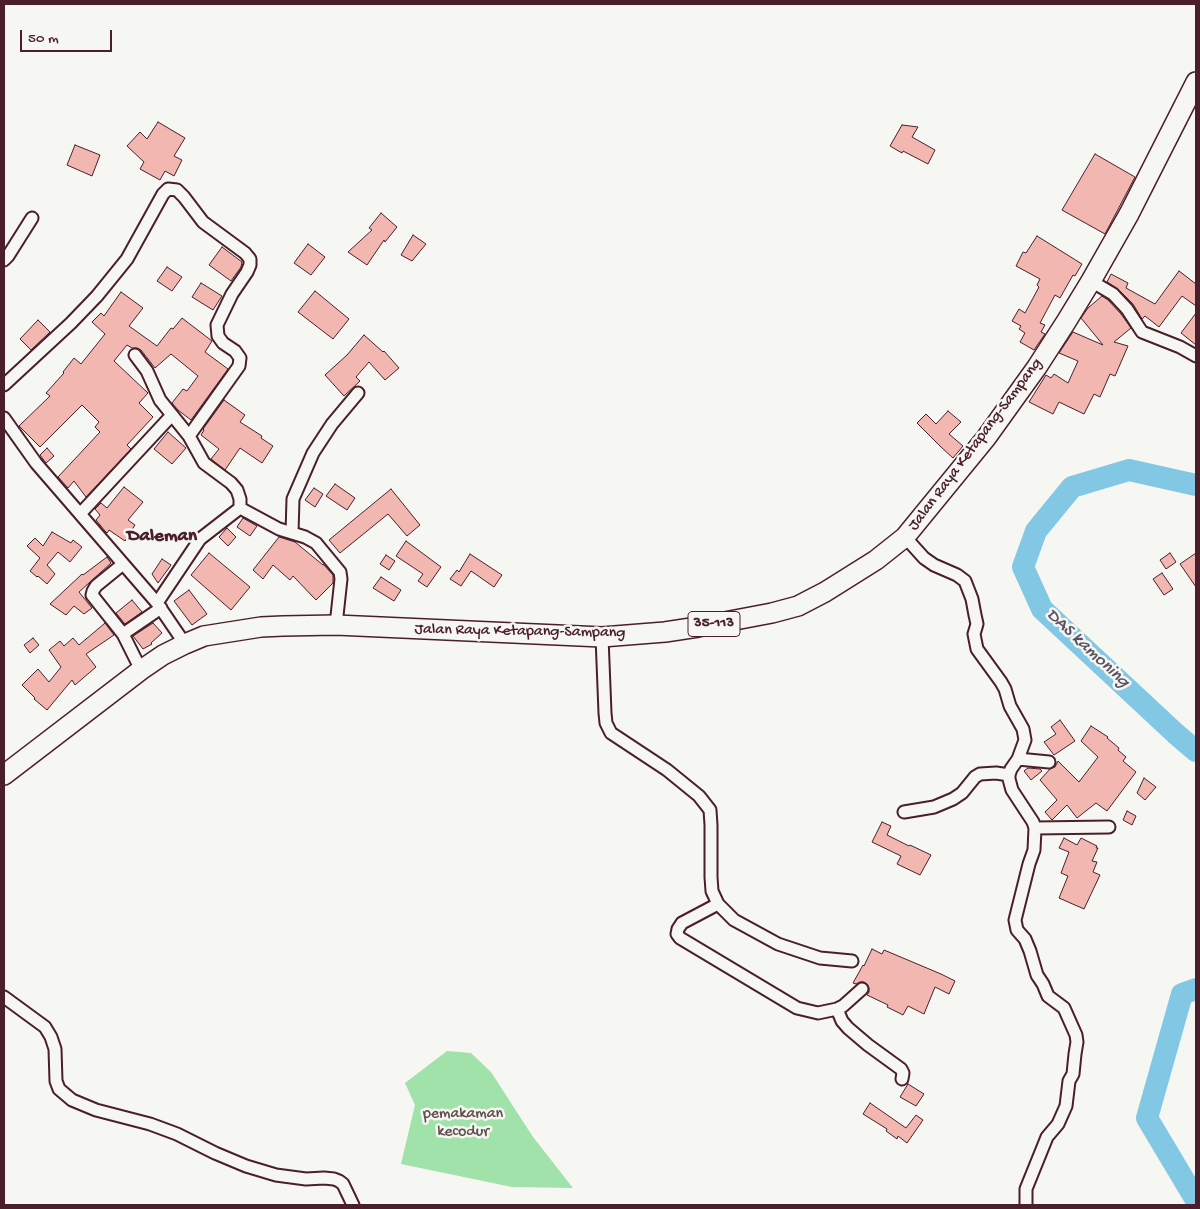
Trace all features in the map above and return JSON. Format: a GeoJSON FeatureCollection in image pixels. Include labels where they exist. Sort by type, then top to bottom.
{"type":"FeatureCollection","features":[{"type":"Feature","properties":{"kind":"main road","name":"Jalan Raya Ketapang-Sampang"},"geometry":{"type":"LineString","coordinates":[[4,775],[141,670],[163,655],[204,636],[261,627],[336,625],[602,637],[698,628],[798,606],[825,592],[876,560],[905,537],[986,438],[1037,367],[1091,281],[1149,176],[1196,82]]}},
{"type":"Feature","properties":{"kind":"street"},"geometry":{"type":"LineString","coordinates":[[4,385],[71,323],[97,296],[127,259],[163,194],[168,189],[177,190],[203,222],[250,259],[247,272],[232,294],[217,325],[218,336],[223,344],[235,351],[240,358],[238,366],[189,436]]}},
{"type":"Feature","properties":{"kind":"street"},"geometry":{"type":"LineString","coordinates":[[4,260],[32,218]]}},
{"type":"Feature","properties":{"kind":"street"},"geometry":{"type":"LineString","coordinates":[[1091,281],[1113,294],[1127,309],[1142,332],[1180,347],[1196,356]]}},
{"type":"Feature","properties":{"kind":"street"},"geometry":{"type":"LineString","coordinates":[[135,355],[147,371],[160,400],[189,436],[204,463],[231,483],[237,490],[240,498],[240,508]]}},
{"type":"Feature","properties":{"kind":"street"},"geometry":{"type":"LineString","coordinates":[[292,532],[294,499],[313,453],[332,424],[358,393]]}},
{"type":"Feature","properties":{"kind":"street"},"geometry":{"type":"LineString","coordinates":[[80,514],[172,415]]}},
{"type":"Feature","properties":{"kind":"street"},"geometry":{"type":"LineString","coordinates":[[4,418],[36,463],[159,605],[185,644]]}},
{"type":"Feature","properties":{"kind":"street"},"geometry":{"type":"LineString","coordinates":[[240,508],[279,529],[292,532],[316,543],[340,572],[341,579],[336,625]]}},
{"type":"Feature","properties":{"kind":"street"},"geometry":{"type":"LineString","coordinates":[[123,634],[159,605],[200,540],[240,508]]}},
{"type":"Feature","properties":{"kind":"street"},"geometry":{"type":"LineString","coordinates":[[905,537],[924,558],[965,580],[976,615],[977,624],[974,634],[977,649],[1005,689],[1010,706],[1023,729],[1025,740],[1018,759],[1009,775],[1012,790],[1035,828],[1034,850],[1015,920],[1017,930],[1025,939],[1030,951],[1037,975],[1048,996],[1064,1008],[1076,1035],[1077,1042],[1066,1106],[1058,1124],[1047,1137],[1026,1189],[1026,1205]]}},
{"type":"Feature","properties":{"kind":"street"},"geometry":{"type":"LineString","coordinates":[[124,564],[96,586],[92,595],[123,634],[141,670]]}},
{"type":"Feature","properties":{"kind":"street"},"geometry":{"type":"LineString","coordinates":[[602,637],[606,723],[611,732],[667,770],[699,796],[710,810],[711,884],[718,904],[734,920],[778,944],[820,958],[852,961]]}},
{"type":"Feature","properties":{"kind":"street"},"geometry":{"type":"LineString","coordinates":[[1018,759],[1049,762]]}},
{"type":"Feature","properties":{"kind":"street"},"geometry":{"type":"LineString","coordinates":[[904,812],[934,807],[953,799],[962,794],[975,777],[980,774],[996,773],[1009,775]]}},
{"type":"Feature","properties":{"kind":"street"},"geometry":{"type":"LineString","coordinates":[[1035,828],[1109,828]]}},
{"type":"Feature","properties":{"kind":"street"},"geometry":{"type":"LineString","coordinates":[[718,904],[682,923],[677,934],[680,938],[797,1008],[818,1013],[837,1009],[843,1006],[862,988]]}},
{"type":"Feature","properties":{"kind":"street"},"geometry":{"type":"LineString","coordinates":[[4,997],[45,1027],[55,1049],[56,1081],[59,1089],[72,1100],[96,1110],[150,1124],[177,1134],[215,1154],[246,1166],[276,1175],[306,1179],[334,1179],[343,1184],[353,1205]]}},
{"type":"Feature","properties":{"kind":"street"},"geometry":{"type":"LineString","coordinates":[[837,1009],[842,1021],[848,1028],[902,1069],[902,1079]]}},
{"type":"Feature","properties":{"kind":"green space","name":"pemakaman kecodur"},"geometry":{"type":"Polygon","coordinates":[[[447,1051],[471,1053],[491,1072],[533,1137],[573,1188],[512,1187],[401,1164],[415,1105],[405,1083],[447,1051]]]}},
{"type":"Feature","properties":{"kind":"building"},"geometry":{"type":"Polygon","coordinates":[[[158,122],[185,138],[174,156],[182,160],[174,176],[165,171],[160,180],[140,169],[144,162],[127,146],[140,132],[147,139],[158,122]]]}},
{"type":"Feature","properties":{"kind":"building"},"geometry":{"type":"Polygon","coordinates":[[[902,125],[918,127],[912,137],[935,150],[928,164],[890,146],[902,125]]]}},
{"type":"Feature","properties":{"kind":"building"},"geometry":{"type":"Polygon","coordinates":[[[75,145],[100,155],[92,176],[67,165],[75,145]]]}},
{"type":"Feature","properties":{"kind":"building"},"geometry":{"type":"Polygon","coordinates":[[[1095,154],[1135,177],[1105,234],[1062,210],[1095,154]]]}},
{"type":"Feature","properties":{"kind":"building"},"geometry":{"type":"Polygon","coordinates":[[[381,213],[397,227],[385,242],[384,240],[367,265],[348,252],[372,230],[369,228],[381,213]]]}},
{"type":"Feature","properties":{"kind":"building"},"geometry":{"type":"Polygon","coordinates":[[[413,235],[426,244],[412,261],[401,255],[413,235]]]}},
{"type":"Feature","properties":{"kind":"building"},"geometry":{"type":"Polygon","coordinates":[[[1037,236],[1082,264],[1075,276],[1073,275],[1060,298],[1055,295],[1040,323],[1045,325],[1041,332],[1045,334],[1034,350],[1020,342],[1025,333],[1019,329],[1021,326],[1012,321],[1019,309],[1025,313],[1039,287],[1037,285],[1040,279],[1016,266],[1023,252],[1026,253],[1037,236]]]}},
{"type":"Feature","properties":{"kind":"building"},"geometry":{"type":"Polygon","coordinates":[[[308,244],[325,257],[311,275],[294,263],[308,244]]]}},
{"type":"Feature","properties":{"kind":"building"},"geometry":{"type":"Polygon","coordinates":[[[222,247],[242,262],[241,267],[231,281],[209,265],[222,247]]]}},
{"type":"Feature","properties":{"kind":"building"},"geometry":{"type":"Polygon","coordinates":[[[167,267],[182,277],[172,291],[157,281],[167,267]]]}},
{"type":"Feature","properties":{"kind":"building"},"geometry":{"type":"Polygon","coordinates":[[[1179,271],[1196,284],[1196,306],[1182,296],[1159,327],[1145,316],[1142,319],[1133,304],[1118,289],[1107,282],[1111,274],[1128,283],[1126,288],[1155,304],[1179,271]]]}},
{"type":"Feature","properties":{"kind":"building"},"geometry":{"type":"Polygon","coordinates":[[[201,283],[222,296],[213,310],[192,297],[201,283]]]}},
{"type":"Feature","properties":{"kind":"building"},"geometry":{"type":"Polygon","coordinates":[[[315,291],[349,319],[333,339],[298,312],[315,291]]]}},
{"type":"Feature","properties":{"kind":"building"},"geometry":{"type":"Polygon","coordinates":[[[121,292],[143,308],[129,326],[157,346],[171,328],[173,329],[182,318],[212,341],[205,352],[228,369],[191,420],[172,403],[183,389],[187,391],[198,376],[171,354],[155,368],[141,350],[127,345],[114,361],[148,393],[139,403],[153,417],[127,445],[131,449],[86,497],[74,481],[68,488],[58,477],[100,432],[95,427],[99,422],[82,405],[40,447],[19,426],[50,396],[46,393],[64,373],[74,358],[81,364],[105,334],[92,322],[101,313],[104,316],[121,292]]]}},
{"type":"Feature","properties":{"kind":"building"},"geometry":{"type":"Polygon","coordinates":[[[1102,296],[1121,314],[1131,328],[1114,342],[1128,346],[1115,376],[1110,374],[1100,397],[1094,394],[1084,414],[1059,402],[1053,414],[1029,402],[1046,375],[1051,378],[1054,374],[1068,383],[1078,361],[1059,353],[1073,332],[1103,345],[1081,318],[1088,308],[1102,296]]]}},
{"type":"Feature","properties":{"kind":"building"},"geometry":{"type":"Polygon","coordinates":[[[1196,313],[1196,345],[1181,333],[1196,313]]]}},
{"type":"Feature","properties":{"kind":"building"},"geometry":{"type":"Polygon","coordinates":[[[38,320],[50,332],[31,350],[20,339],[38,320]]]}},
{"type":"Feature","properties":{"kind":"building"},"geometry":{"type":"Polygon","coordinates":[[[364,335],[384,351],[399,368],[385,380],[369,362],[356,377],[360,381],[344,396],[325,375],[347,355],[364,335]]]}},
{"type":"Feature","properties":{"kind":"building"},"geometry":{"type":"Polygon","coordinates":[[[224,400],[245,415],[240,422],[262,436],[261,438],[273,446],[262,463],[240,448],[225,470],[211,459],[219,449],[201,435],[203,429],[224,400]]]}},
{"type":"Feature","properties":{"kind":"building"},"geometry":{"type":"Polygon","coordinates":[[[948,411],[961,422],[949,434],[963,446],[953,458],[917,423],[926,414],[936,424],[948,411]]]}},
{"type":"Feature","properties":{"kind":"building"},"geometry":{"type":"Polygon","coordinates":[[[168,432],[186,448],[172,464],[154,449],[168,432]]]}},
{"type":"Feature","properties":{"kind":"building"},"geometry":{"type":"Polygon","coordinates":[[[47,448],[54,456],[46,463],[40,455],[47,448]]]}},
{"type":"Feature","properties":{"kind":"building"},"geometry":{"type":"Polygon","coordinates":[[[335,484],[355,498],[347,510],[326,496],[335,484]]]}},
{"type":"Feature","properties":{"kind":"building"},"geometry":{"type":"Polygon","coordinates":[[[124,487],[143,502],[128,520],[135,525],[125,541],[109,530],[107,533],[105,531],[96,520],[100,515],[95,509],[101,503],[107,508],[124,487]]]}},
{"type":"Feature","properties":{"kind":"building"},"geometry":{"type":"Polygon","coordinates":[[[314,488],[323,494],[315,507],[305,500],[314,488]]]}},
{"type":"Feature","properties":{"kind":"building"},"geometry":{"type":"Polygon","coordinates":[[[391,489],[420,525],[407,536],[388,514],[340,553],[329,540],[391,489]]]}},
{"type":"Feature","properties":{"kind":"building"},"geometry":{"type":"Polygon","coordinates":[[[243,518],[257,526],[250,536],[237,527],[243,518]]]}},
{"type":"Feature","properties":{"kind":"building"},"geometry":{"type":"Polygon","coordinates":[[[227,528],[236,537],[228,546],[219,537],[227,528]]]}},
{"type":"Feature","properties":{"kind":"building"},"geometry":{"type":"Polygon","coordinates":[[[52,532],[71,543],[73,540],[82,547],[70,562],[58,552],[47,565],[55,574],[47,584],[30,571],[40,558],[27,546],[35,538],[43,546],[52,532]]]}},
{"type":"Feature","properties":{"kind":"building"},"geometry":{"type":"Polygon","coordinates":[[[279,537],[295,542],[323,564],[333,575],[333,583],[316,600],[293,576],[290,580],[273,565],[263,579],[253,570],[279,537]]]}},
{"type":"Feature","properties":{"kind":"building"},"geometry":{"type":"Polygon","coordinates":[[[406,541],[441,567],[427,587],[418,581],[423,574],[396,556],[406,541]]]}},
{"type":"Feature","properties":{"kind":"building"},"geometry":{"type":"Polygon","coordinates":[[[209,553],[250,587],[231,610],[191,575],[209,553]]]}},
{"type":"Feature","properties":{"kind":"building"},"geometry":{"type":"Polygon","coordinates":[[[1170,553],[1176,562],[1166,569],[1160,560],[1170,553]]]}},
{"type":"Feature","properties":{"kind":"building"},"geometry":{"type":"Polygon","coordinates":[[[1196,553],[1196,587],[1180,564],[1196,553]]]}},
{"type":"Feature","properties":{"kind":"building"},"geometry":{"type":"Polygon","coordinates":[[[470,554],[502,575],[494,587],[471,571],[461,586],[450,579],[457,570],[459,572],[470,554]]]}},
{"type":"Feature","properties":{"kind":"building"},"geometry":{"type":"Polygon","coordinates":[[[386,555],[395,561],[389,570],[380,564],[386,555]]]}},
{"type":"Feature","properties":{"kind":"building"},"geometry":{"type":"Polygon","coordinates":[[[107,557],[111,563],[79,592],[92,608],[84,614],[74,606],[66,615],[50,604],[82,574],[107,557]]]}},
{"type":"Feature","properties":{"kind":"building"},"geometry":{"type":"Polygon","coordinates":[[[162,559],[171,565],[158,583],[152,574],[162,559]]]}},
{"type":"Feature","properties":{"kind":"building"},"geometry":{"type":"Polygon","coordinates":[[[1162,573],[1173,589],[1164,595],[1153,579],[1162,573]]]}},
{"type":"Feature","properties":{"kind":"building"},"geometry":{"type":"Polygon","coordinates":[[[381,577],[401,590],[394,601],[373,588],[381,577]]]}},
{"type":"Feature","properties":{"kind":"building"},"geometry":{"type":"Polygon","coordinates":[[[189,590],[207,614],[192,625],[174,601],[189,590]]]}},
{"type":"Feature","properties":{"kind":"building"},"geometry":{"type":"Polygon","coordinates":[[[132,600],[142,612],[125,624],[116,613],[132,600]]]}},
{"type":"Feature","properties":{"kind":"building"},"geometry":{"type":"Polygon","coordinates":[[[105,623],[114,635],[86,654],[96,667],[75,685],[72,680],[47,710],[22,685],[38,669],[49,682],[61,667],[49,650],[60,641],[64,646],[73,638],[79,645],[105,623]]]}},
{"type":"Feature","properties":{"kind":"building"},"geometry":{"type":"Polygon","coordinates":[[[153,623],[162,633],[152,644],[143,649],[133,636],[153,623]]]}},
{"type":"Feature","properties":{"kind":"building"},"geometry":{"type":"Polygon","coordinates":[[[33,638],[39,645],[30,653],[24,645],[33,638]]]}},
{"type":"Feature","properties":{"kind":"building"},"geometry":{"type":"Polygon","coordinates":[[[1060,720],[1075,741],[1054,755],[1044,742],[1056,734],[1051,727],[1060,720]]]}},
{"type":"Feature","properties":{"kind":"building"},"geometry":{"type":"Polygon","coordinates":[[[1091,726],[1108,737],[1119,748],[1118,750],[1126,757],[1123,761],[1136,772],[1107,811],[1096,803],[1077,818],[1067,805],[1052,820],[1045,812],[1057,800],[1040,780],[1050,769],[1055,767],[1058,761],[1079,782],[1098,757],[1081,741],[1091,726]]]}},
{"type":"Feature","properties":{"kind":"building"},"geometry":{"type":"Polygon","coordinates":[[[1028,768],[1040,769],[1042,771],[1031,780],[1024,771],[1028,768]]]}},
{"type":"Feature","properties":{"kind":"building"},"geometry":{"type":"Polygon","coordinates":[[[1144,778],[1156,787],[1145,800],[1137,793],[1144,778]]]}},
{"type":"Feature","properties":{"kind":"building"},"geometry":{"type":"Polygon","coordinates":[[[1127,811],[1136,816],[1132,825],[1123,820],[1127,811]]]}},
{"type":"Feature","properties":{"kind":"building"},"geometry":{"type":"Polygon","coordinates":[[[882,822],[891,826],[887,835],[931,855],[920,875],[897,864],[901,856],[872,842],[882,822]]]}},
{"type":"Feature","properties":{"kind":"building"},"geometry":{"type":"Polygon","coordinates":[[[1064,838],[1077,845],[1081,838],[1098,848],[1092,861],[1097,862],[1093,872],[1100,875],[1084,909],[1059,898],[1068,876],[1061,873],[1069,852],[1059,848],[1064,838]]]}},
{"type":"Feature","properties":{"kind":"building"},"geometry":{"type":"Polygon","coordinates":[[[872,949],[882,954],[884,950],[955,981],[949,994],[935,987],[924,1014],[908,1006],[903,1015],[887,1007],[888,1005],[867,995],[869,988],[867,984],[864,982],[853,983],[872,949]]]}},
{"type":"Feature","properties":{"kind":"building"},"geometry":{"type":"Polygon","coordinates":[[[908,1084],[924,1094],[916,1106],[900,1097],[908,1084]]]}},
{"type":"Feature","properties":{"kind":"building"},"geometry":{"type":"Polygon","coordinates":[[[870,1103],[906,1128],[916,1115],[923,1120],[907,1143],[898,1136],[897,1139],[886,1131],[887,1129],[863,1114],[870,1103]]]}},
{"type":"Feature","properties":{"kind":"waterway","name":"DAS kamoning"},"geometry":{"type":"LineString","coordinates":[[1196,485],[1129,470],[1072,487],[1036,531],[1023,567],[1042,609],[1196,751]]}},
{"type":"Feature","properties":{"kind":"waterway","name":"DAS kamoning"},"geometry":{"type":"LineString","coordinates":[[1196,989],[1182,994],[1147,1118],[1196,1200]]}},
{"type":"Feature","properties":{"kind":"district","name":"Daleman"},"geometry":{"type":"Point","coordinates":[162,537]}}]}
